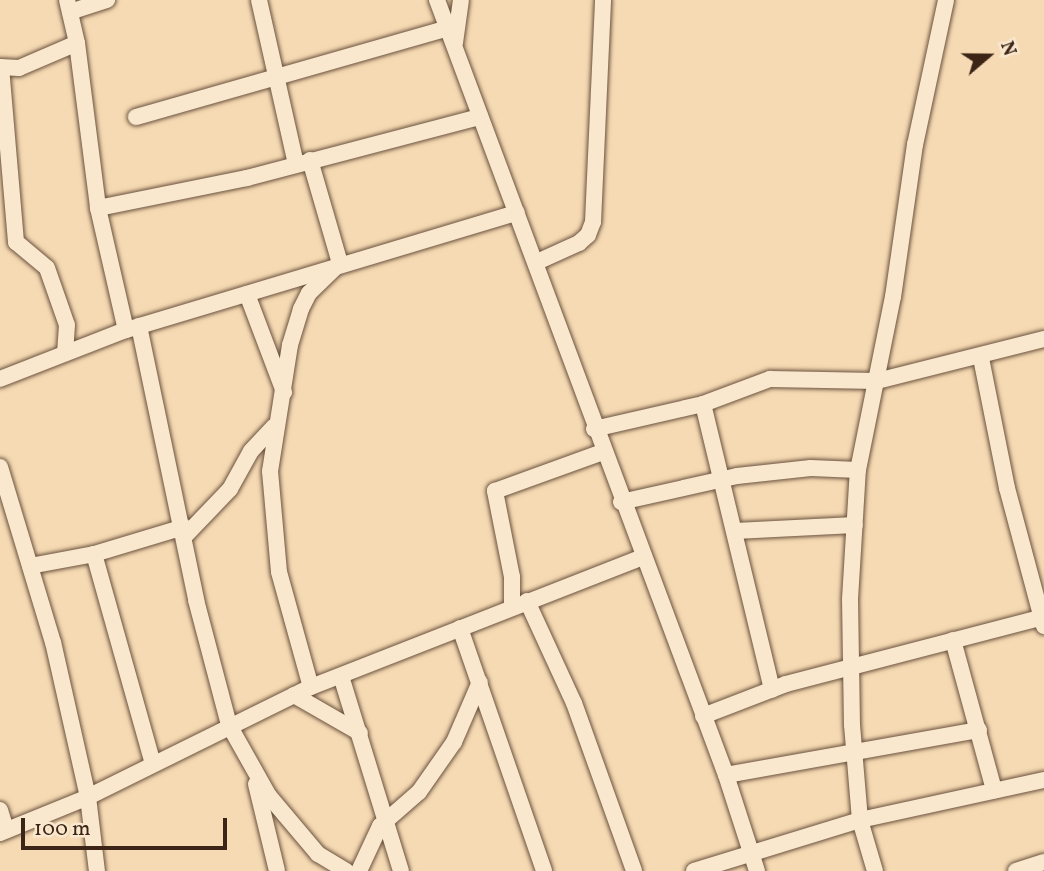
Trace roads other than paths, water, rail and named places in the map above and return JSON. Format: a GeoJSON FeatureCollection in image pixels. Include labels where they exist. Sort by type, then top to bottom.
{"type":"FeatureCollection","features":[{"type":"Feature","properties":{"kind":"street"},"geometry":{"type":"LineString","coordinates":[[107,0],[68,6],[77,43],[99,208],[184,531],[196,600],[229,725],[253,772],[308,844],[346,871]]}},
{"type":"Feature","properties":{"kind":"street"},"geometry":{"type":"LineString","coordinates":[[438,0],[537,262],[621,502],[726,775],[757,871]]}},
{"type":"Feature","properties":{"kind":"street"},"geometry":{"type":"LineString","coordinates":[[455,45],[460,0]]}},
{"type":"Feature","properties":{"kind":"street"},"geometry":{"type":"LineString","coordinates":[[537,262],[579,243],[588,236],[593,222],[603,0]]}},
{"type":"Feature","properties":{"kind":"street"},"geometry":{"type":"LineString","coordinates":[[874,871],[860,820],[854,751],[852,666],[858,470],[877,381],[915,145],[946,0]]}},
{"type":"Feature","properties":{"kind":"street"},"geometry":{"type":"LineString","coordinates":[[263,5],[275,77],[340,263]]}},
{"type":"Feature","properties":{"kind":"street"},"geometry":{"type":"LineString","coordinates":[[136,117],[449,28]]}},
{"type":"Feature","properties":{"kind":"street"},"geometry":{"type":"LineString","coordinates":[[65,353],[66,325],[47,268],[16,242],[0,67],[19,68],[77,43]]}},
{"type":"Feature","properties":{"kind":"street"},"geometry":{"type":"LineString","coordinates":[[99,208],[303,162],[480,117]]}},
{"type":"Feature","properties":{"kind":"street"},"geometry":{"type":"LineString","coordinates":[[0,379],[132,328],[340,263],[517,213]]}},
{"type":"Feature","properties":{"kind":"street"},"geometry":{"type":"LineString","coordinates":[[311,687],[289,617],[271,521],[271,448],[301,309],[309,293],[340,263]]}},
{"type":"Feature","properties":{"kind":"street"},"geometry":{"type":"LineString","coordinates":[[247,294],[284,392]]}},
{"type":"Feature","properties":{"kind":"street"},"geometry":{"type":"LineString","coordinates":[[594,429],[703,404],[770,379],[877,381],[981,358],[1044,339]]}},
{"type":"Feature","properties":{"kind":"street"},"geometry":{"type":"LineString","coordinates":[[704,716],[772,690],[852,666],[1044,620],[1007,488],[981,358]]}},
{"type":"Feature","properties":{"kind":"street"},"geometry":{"type":"LineString","coordinates":[[703,404],[724,478],[772,690]]}},
{"type":"Feature","properties":{"kind":"street"},"geometry":{"type":"LineString","coordinates":[[30,566],[94,554],[184,531],[230,489],[251,451],[276,424]]}},
{"type":"Feature","properties":{"kind":"street"},"geometry":{"type":"LineString","coordinates":[[603,452],[495,491],[520,604],[573,703],[635,871]]}},
{"type":"Feature","properties":{"kind":"street"},"geometry":{"type":"LineString","coordinates":[[0,467],[53,642],[88,797],[97,871]]}},
{"type":"Feature","properties":{"kind":"street"},"geometry":{"type":"LineString","coordinates":[[621,502],[724,478],[811,468],[858,470]]}},
{"type":"Feature","properties":{"kind":"street"},"geometry":{"type":"LineString","coordinates":[[735,531],[855,525]]}},
{"type":"Feature","properties":{"kind":"street"},"geometry":{"type":"LineString","coordinates":[[94,554],[152,761]]}},
{"type":"Feature","properties":{"kind":"street"},"geometry":{"type":"LineString","coordinates":[[0,810],[3,832],[88,797],[152,761],[311,687],[642,556]]}},
{"type":"Feature","properties":{"kind":"street"},"geometry":{"type":"LineString","coordinates":[[460,628],[544,871]]}},
{"type":"Feature","properties":{"kind":"street"},"geometry":{"type":"LineString","coordinates":[[953,640],[994,790]]}},
{"type":"Feature","properties":{"kind":"street"},"geometry":{"type":"LineString","coordinates":[[341,676],[401,871]]}},
{"type":"Feature","properties":{"kind":"street"},"geometry":{"type":"LineString","coordinates":[[359,871],[387,819],[419,792],[437,768],[480,682]]}},
{"type":"Feature","properties":{"kind":"street"},"geometry":{"type":"LineString","coordinates":[[294,695],[360,733]]}},
{"type":"Feature","properties":{"kind":"street"},"geometry":{"type":"LineString","coordinates":[[726,775],[979,730]]}},
{"type":"Feature","properties":{"kind":"street"},"geometry":{"type":"LineString","coordinates":[[253,772],[276,871]]}},
{"type":"Feature","properties":{"kind":"street"},"geometry":{"type":"LineString","coordinates":[[694,871],[860,820],[1044,780]]}},
{"type":"Feature","properties":{"kind":"street"},"geometry":{"type":"LineString","coordinates":[[1016,871],[1044,862]]}}]}
